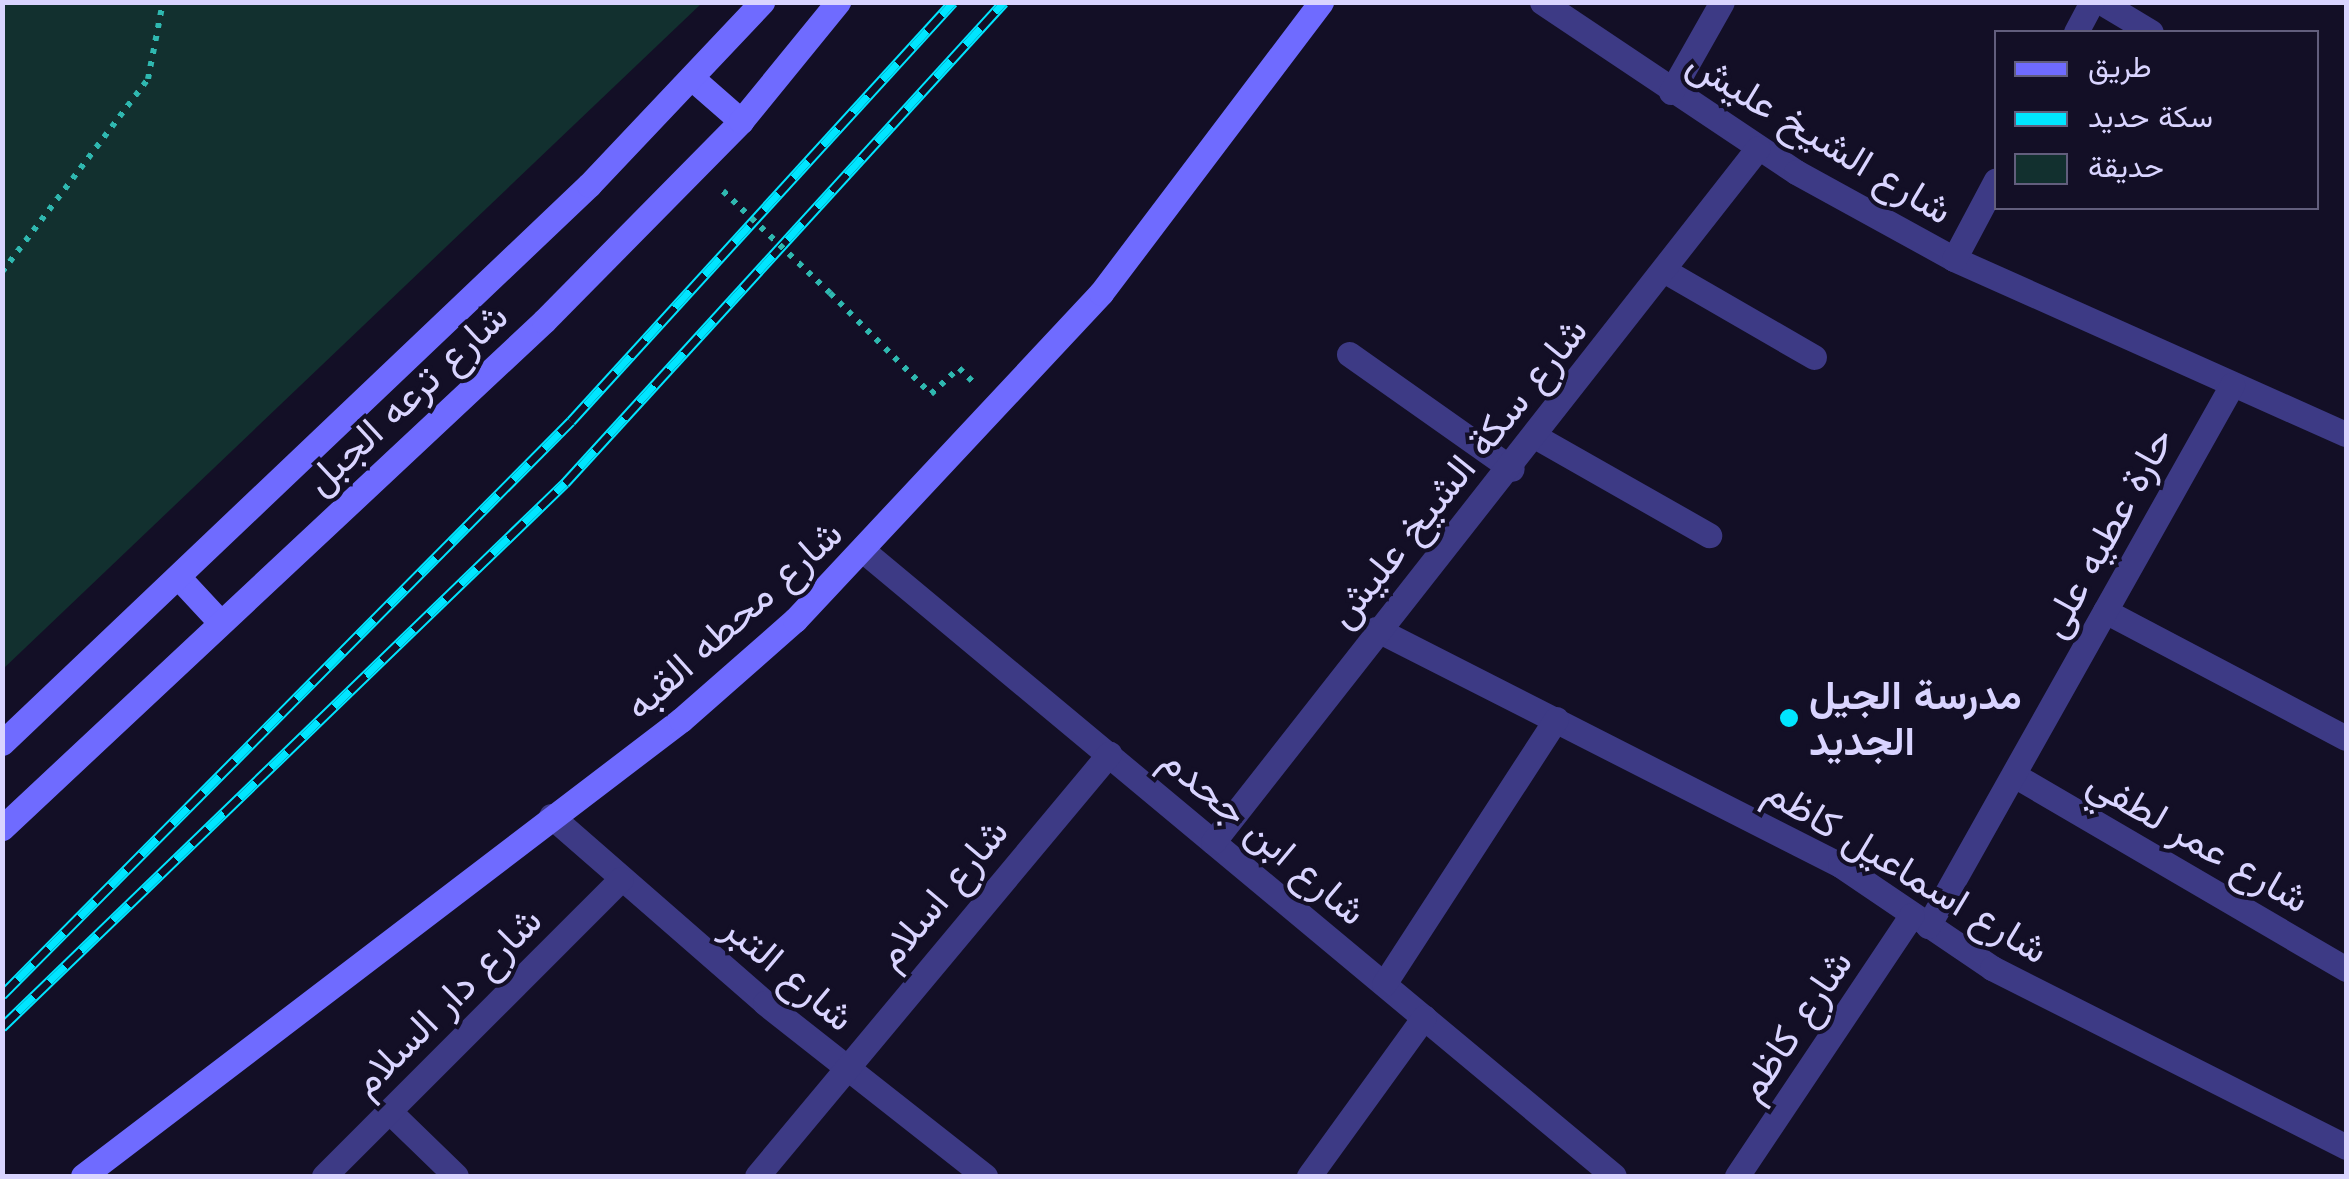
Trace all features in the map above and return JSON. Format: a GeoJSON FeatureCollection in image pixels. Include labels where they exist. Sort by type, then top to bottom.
{"type":"FeatureCollection","features":[{"type":"Feature","properties":{"kind":"main road","name":"شارع ترعه الجبل"},"geometry":{"type":"LineString","coordinates":[[2,744],[182,580],[693,79],[762,2]]}},
{"type":"Feature","properties":{"kind":"main road","name":"شارع ترعه الجبل"},"geometry":{"type":"LineString","coordinates":[[2,828],[544,321],[741,122],[838,2]]}},
{"type":"Feature","properties":{"kind":"main road","name":"شارع محطه القبه"},"geometry":{"type":"LineString","coordinates":[[83,1176],[681,720],[866,552],[1001,410],[1322,2]]}},
{"type":"Feature","properties":{"kind":"main road"},"geometry":{"type":"LineString","coordinates":[[693,79],[741,122]]}},
{"type":"Feature","properties":{"kind":"main road"},"geometry":{"type":"LineString","coordinates":[[182,580],[220,622]]}},
{"type":"Feature","properties":{"kind":"street","name":"شارع الشيخ عليش"},"geometry":{"type":"LineString","coordinates":[[1542,2],[1758,148],[1954,259],[2346,434]]}},
{"type":"Feature","properties":{"kind":"street"},"geometry":{"type":"LineString","coordinates":[[1670,92],[1722,2]]}},
{"type":"Feature","properties":{"kind":"street"},"geometry":{"type":"LineString","coordinates":[[2077,30],[2092,2]]}},
{"type":"Feature","properties":{"kind":"street"},"geometry":{"type":"LineString","coordinates":[[2101,2],[2147,30]]}},
{"type":"Feature","properties":{"kind":"street","name":"شارع سكة الشيخ عليش"},"geometry":{"type":"LineString","coordinates":[[1213,842],[1376,629],[1538,438],[1758,148]]}},
{"type":"Feature","properties":{"kind":"street"},"geometry":{"type":"LineString","coordinates":[[1954,259],[1994,184]]}},
{"type":"Feature","properties":{"kind":"street"},"geometry":{"type":"LineString","coordinates":[[1665,270],[1814,357]]}},
{"type":"Feature","properties":{"kind":"street"},"geometry":{"type":"LineString","coordinates":[[1349,354],[1512,469]]}},
{"type":"Feature","properties":{"kind":"street","name":"حارة عطيه على"},"geometry":{"type":"LineString","coordinates":[[1920,920],[2014,775],[2232,385]]}},
{"type":"Feature","properties":{"kind":"street"},"geometry":{"type":"LineString","coordinates":[[1538,438],[1709,535]]}},
{"type":"Feature","properties":{"kind":"street","name":"شارع ابن جحدم"},"geometry":{"type":"LineString","coordinates":[[866,552],[1614,1176]]}},
{"type":"Feature","properties":{"kind":"street"},"geometry":{"type":"LineString","coordinates":[[2105,611],[2346,738]]}},
{"type":"Feature","properties":{"kind":"street","name":"شارع اسماعيل كاظم"},"geometry":{"type":"LineString","coordinates":[[1376,629],[1840,865],[1992,968],[2346,1147]]}},
{"type":"Feature","properties":{"kind":"street"},"geometry":{"type":"LineString","coordinates":[[1384,984],[1556,719]]}},
{"type":"Feature","properties":{"kind":"street","name":"شارع اسلام"},"geometry":{"type":"LineString","coordinates":[[757,1176],[843,1066],[1109,754]]}},
{"type":"Feature","properties":{"kind":"street","name":"شارع عمر لطفي"},"geometry":{"type":"LineString","coordinates":[[2014,775],[2346,969]]}},
{"type":"Feature","properties":{"kind":"street","name":"شارع التبر"},"geometry":{"type":"LineString","coordinates":[[552,816],[843,1066],[985,1176]]}},
{"type":"Feature","properties":{"kind":"street","name":"شارع دار السلام"},"geometry":{"type":"LineString","coordinates":[[324,1176],[621,879]]}},
{"type":"Feature","properties":{"kind":"street","name":"شارع كاظم"},"geometry":{"type":"LineString","coordinates":[[1737,1176],[1920,920]]}},
{"type":"Feature","properties":{"kind":"street"},"geometry":{"type":"LineString","coordinates":[[1309,1176],[1424,1017]]}},
{"type":"Feature","properties":{"kind":"street"},"geometry":{"type":"LineString","coordinates":[[389,1111],[456,1176]]}},
{"type":"Feature","properties":{"kind":"path"},"geometry":{"type":"LineString","coordinates":[[2,272],[148,79],[162,2]]}},
{"type":"Feature","properties":{"kind":"path"},"geometry":{"type":"LineString","coordinates":[[723,191],[931,394],[959,368],[1001,410]]}},
{"type":"Feature","properties":{"kind":"green space"},"geometry":{"type":"Polygon","coordinates":[[[3,2],[702,2],[702,3],[3,669],[3,2]]]}},
{"type":"Feature","properties":{"kind":"railway"},"geometry":{"type":"LineString","coordinates":[[2,995],[571,421],[953,2]]}},
{"type":"Feature","properties":{"kind":"railway"},"geometry":{"type":"LineString","coordinates":[[2,1027],[565,483],[1004,2]]}},
{"type":"Feature","properties":{"kind":"place","name":"مدرسة الجيل الجديد"},"geometry":{"type":"Point","coordinates":[1789,718]}}]}
